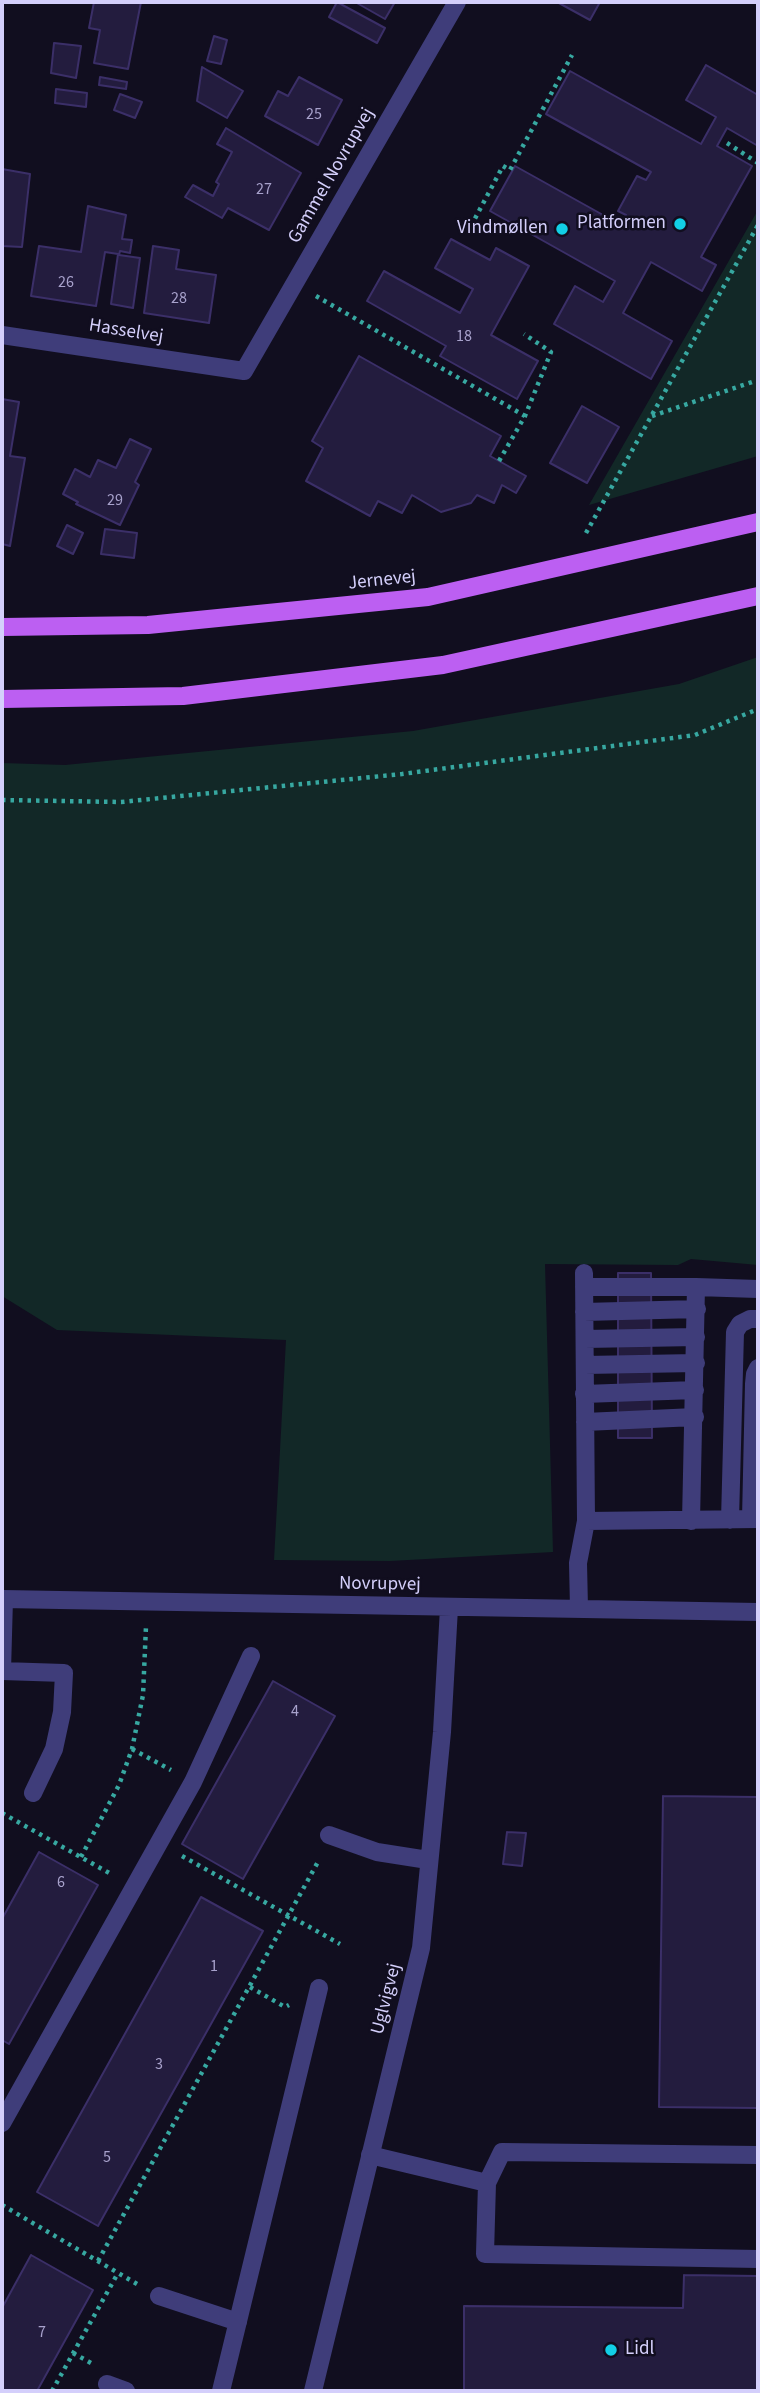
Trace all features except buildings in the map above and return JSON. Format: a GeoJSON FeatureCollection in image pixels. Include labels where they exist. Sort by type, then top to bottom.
{"type":"FeatureCollection","features":[{"type":"Feature","properties":{"kind":"main road","name":"Jernevej"},"geometry":{"type":"LineString","coordinates":[[2,627],[148,625],[428,597],[758,522]]}},
{"type":"Feature","properties":{"kind":"main road"},"geometry":{"type":"LineString","coordinates":[[2,699],[183,696],[443,665],[758,596]]}},
{"type":"Feature","properties":{"kind":"street","name":"Gammel Novrupvej"},"geometry":{"type":"LineString","coordinates":[[244,371],[457,2]]}},
{"type":"Feature","properties":{"kind":"street","name":"Hasselvej"},"geometry":{"type":"LineString","coordinates":[[2,335],[244,371]]}},
{"type":"Feature","properties":{"kind":"street"},"geometry":{"type":"LineString","coordinates":[[579,1608],[578,1563],[586,1521],[584,1280],[758,1289]]}},
{"type":"Feature","properties":{"kind":"street"},"geometry":{"type":"LineString","coordinates":[[691,1521],[696,1287]]}},
{"type":"Feature","properties":{"kind":"street"},"geometry":{"type":"LineString","coordinates":[[584,1312],[697,1309]]}},
{"type":"Feature","properties":{"kind":"street"},"geometry":{"type":"LineString","coordinates":[[730,1520],[735,1332],[740,1324],[750,1319],[758,1319]]}},
{"type":"Feature","properties":{"kind":"street"},"geometry":{"type":"LineString","coordinates":[[585,1339],[696,1337]]}},
{"type":"Feature","properties":{"kind":"street"},"geometry":{"type":"LineString","coordinates":[[585,1365],[696,1363]]}},
{"type":"Feature","properties":{"kind":"street"},"geometry":{"type":"LineString","coordinates":[[586,1521],[755,1519],[754,1384],[758,1368]]}},
{"type":"Feature","properties":{"kind":"street"},"geometry":{"type":"LineString","coordinates":[[584,1394],[695,1390]]}},
{"type":"Feature","properties":{"kind":"street"},"geometry":{"type":"LineString","coordinates":[[584,1422],[695,1417]]}},
{"type":"Feature","properties":{"kind":"street"},"geometry":{"type":"LineString","coordinates":[[3,1599],[2,1671],[64,1673],[62,1712],[54,1749],[33,1793]]}},
{"type":"Feature","properties":{"kind":"street","name":"Novrupvej"},"geometry":{"type":"LineString","coordinates":[[3,1599],[758,1612]]}},
{"type":"Feature","properties":{"kind":"street","name":"Uglvigvej"},"geometry":{"type":"LineString","coordinates":[[313,2391],[421,1948],[442,1732],[449,1608]]}},
{"type":"Feature","properties":{"kind":"street"},"geometry":{"type":"LineString","coordinates":[[2,2123],[193,1783],[251,1656]]}},
{"type":"Feature","properties":{"kind":"street"},"geometry":{"type":"LineString","coordinates":[[329,1835],[377,1852],[428,1860]]}},
{"type":"Feature","properties":{"kind":"street"},"geometry":{"type":"LineString","coordinates":[[221,2391],[319,1988]]}},
{"type":"Feature","properties":{"kind":"street"},"geometry":{"type":"LineString","coordinates":[[758,2155],[502,2152],[487,2183],[485,2254],[758,2259]]}},
{"type":"Feature","properties":{"kind":"street"},"geometry":{"type":"LineString","coordinates":[[370,2155],[487,2183]]}},
{"type":"Feature","properties":{"kind":"street"},"geometry":{"type":"LineString","coordinates":[[159,2296],[238,2322]]}},
{"type":"Feature","properties":{"kind":"street"},"geometry":{"type":"LineString","coordinates":[[107,2384],[126,2391]]}},
{"type":"Feature","properties":{"kind":"path"},"geometry":{"type":"LineString","coordinates":[[471,226],[503,166],[510,170],[572,55]]}},
{"type":"Feature","properties":{"kind":"path"},"geometry":{"type":"LineString","coordinates":[[727,143],[758,163]]}},
{"type":"Feature","properties":{"kind":"path"},"geometry":{"type":"LineString","coordinates":[[568,564],[758,225]]}},
{"type":"Feature","properties":{"kind":"path"},"geometry":{"type":"LineString","coordinates":[[294,283],[525,416]]}},
{"type":"Feature","properties":{"kind":"path"},"geometry":{"type":"LineString","coordinates":[[499,461],[525,416],[551,352],[524,334]]}},
{"type":"Feature","properties":{"kind":"path"},"geometry":{"type":"LineString","coordinates":[[651,416],[758,380]]}},
{"type":"Feature","properties":{"kind":"path"},"geometry":{"type":"LineString","coordinates":[[2,800],[121,802],[402,774],[695,735],[758,709]]}},
{"type":"Feature","properties":{"kind":"path"},"geometry":{"type":"LineString","coordinates":[[81,1857],[119,1785],[132,1749],[143,1695],[147,1601]]}},
{"type":"Feature","properties":{"kind":"path"},"geometry":{"type":"LineString","coordinates":[[132,1749],[193,1783]]}},
{"type":"Feature","properties":{"kind":"path"},"geometry":{"type":"LineString","coordinates":[[2,1813],[134,1887]]}},
{"type":"Feature","properties":{"kind":"path"},"geometry":{"type":"LineString","coordinates":[[98,2261],[290,1916],[318,1864],[329,1835]]}},
{"type":"Feature","properties":{"kind":"path"},"geometry":{"type":"LineString","coordinates":[[159,1843],[341,1944]]}},
{"type":"Feature","properties":{"kind":"path"},"geometry":{"type":"LineString","coordinates":[[250,1987],[285,2007],[319,1988]]}},
{"type":"Feature","properties":{"kind":"path"},"geometry":{"type":"LineString","coordinates":[[2,2205],[159,2296]]}},
{"type":"Feature","properties":{"kind":"path"},"geometry":{"type":"LineString","coordinates":[[52,2391],[118,2273]]}},
{"type":"Feature","properties":{"kind":"green space"},"geometry":{"type":"Polygon","coordinates":[[[758,210],[758,456],[589,505],[758,210]]]}},
{"type":"Feature","properties":{"kind":"green space"},"geometry":{"type":"Polygon","coordinates":[[[758,657],[758,1265],[691,1259],[678,1265],[545,1264],[553,1552],[390,1561],[274,1560],[286,1340],[57,1330],[2,1296],[2,763],[65,765],[413,731],[679,684],[758,657]]]}},
{"type":"Feature","properties":{"kind":"place","name":"Platformen"},"geometry":{"type":"Point","coordinates":[680,224]}},
{"type":"Feature","properties":{"kind":"place","name":"Vindmøllen"},"geometry":{"type":"Point","coordinates":[562,229]}},
{"type":"Feature","properties":{"kind":"place","name":"Lidl"},"geometry":{"type":"Point","coordinates":[611,2350]}}]}
